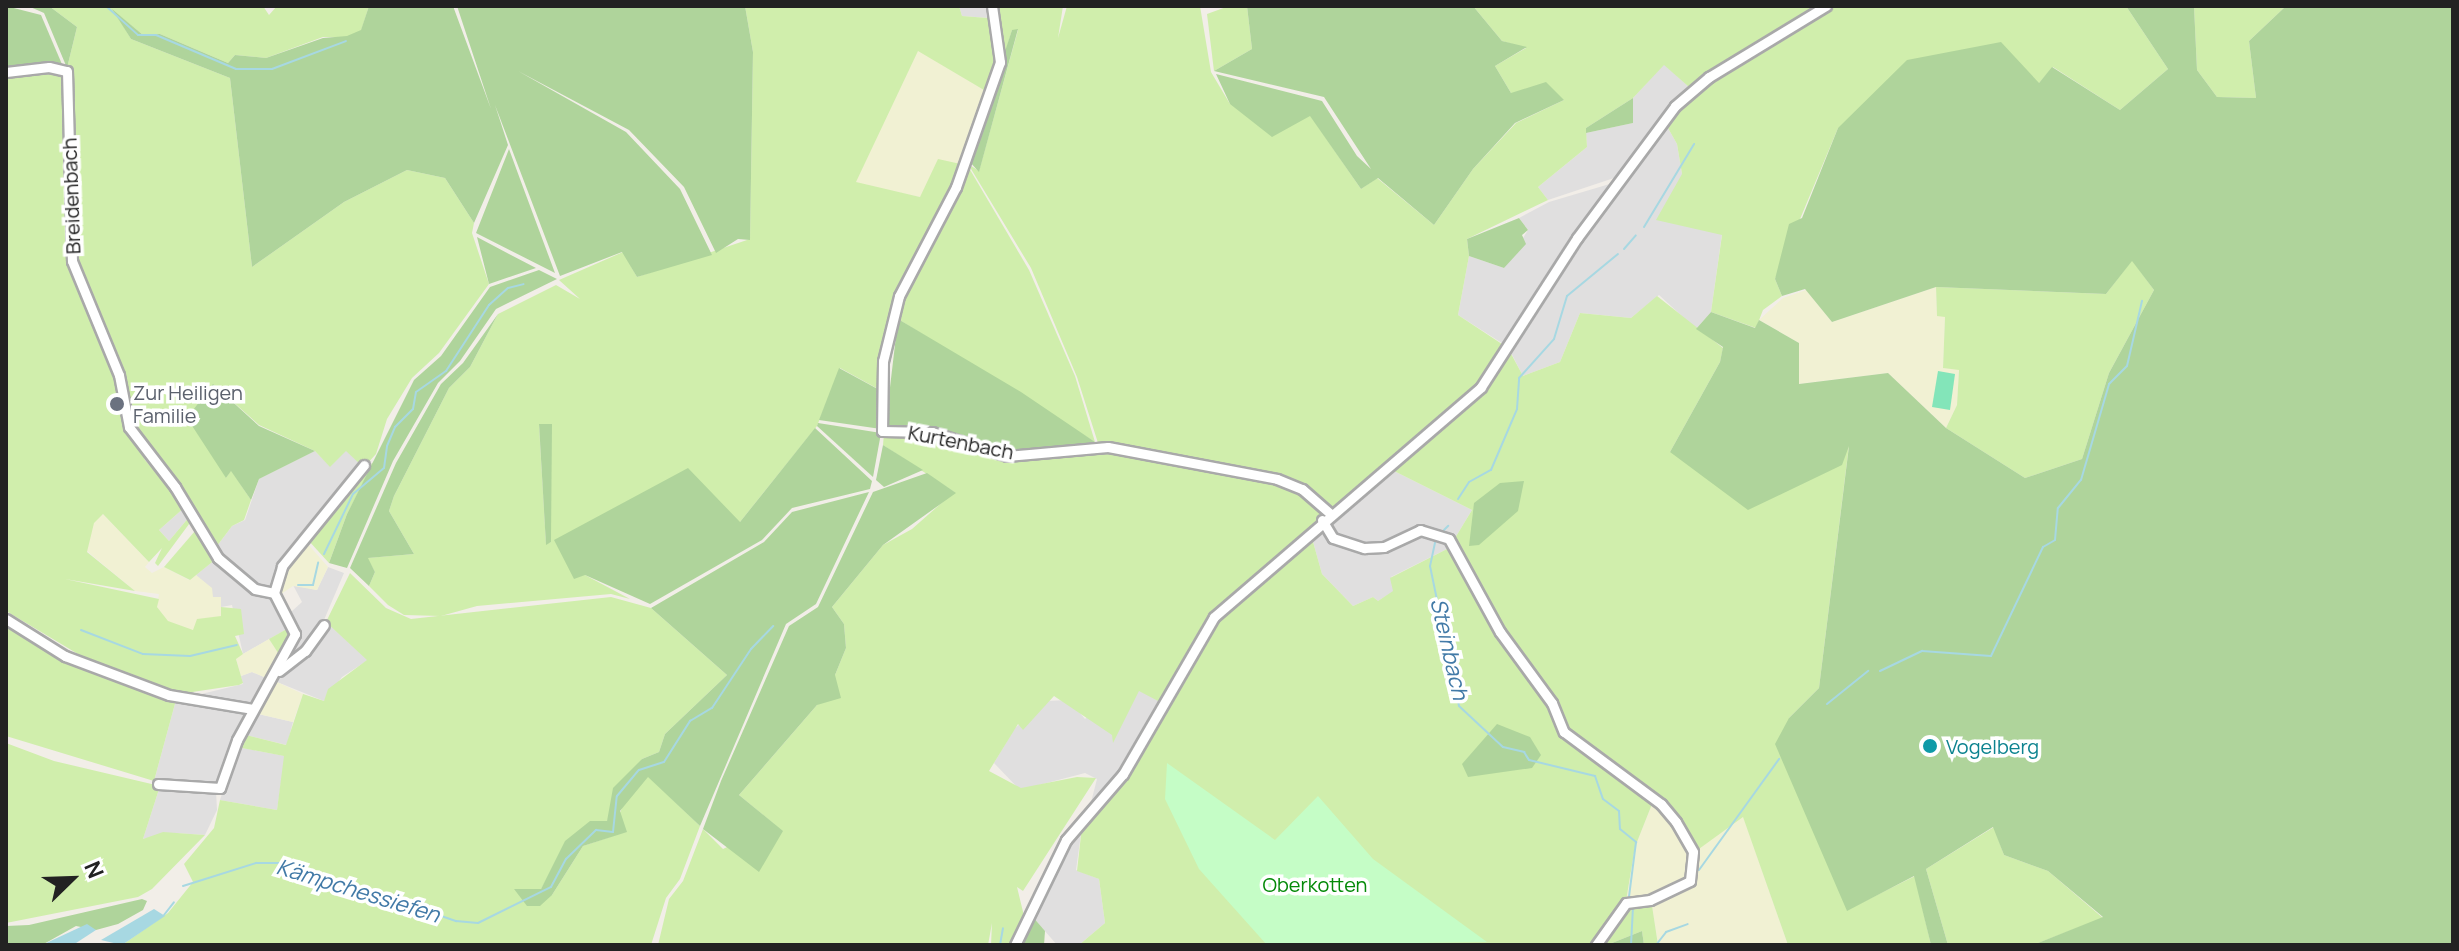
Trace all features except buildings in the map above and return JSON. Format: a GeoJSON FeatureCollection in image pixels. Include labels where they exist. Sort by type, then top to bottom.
{"type":"FeatureCollection","features":[{"type":"Feature","properties":{"kind":"street","name":"Kurtenbach"},"geometry":{"type":"LineString","coordinates":[[992,6],[1000,62],[956,187],[899,296],[883,361],[882,431],[932,432],[1007,456],[1108,447],[1277,479],[1302,489],[1326,516]]}},
{"type":"Feature","properties":{"kind":"street"},"geometry":{"type":"LineString","coordinates":[[1015,945],[1076,827],[1119,779],[1214,617],[1326,516],[1481,387],[1649,137],[1693,89],[1826,6]]}},
{"type":"Feature","properties":{"kind":"street","name":"Breidenbach"},"geometry":{"type":"LineString","coordinates":[[6,72],[60,68],[68,76],[72,261],[119,375],[129,427],[175,487],[218,558],[255,589],[274,593]]}},
{"type":"Feature","properties":{"kind":"street"},"geometry":{"type":"LineString","coordinates":[[158,784],[220,788],[253,709],[277,672],[295,627],[274,593],[282,566],[364,465]]}},
{"type":"Feature","properties":{"kind":"street"},"geometry":{"type":"LineString","coordinates":[[1326,516],[1333,538],[1364,548],[1384,547],[1420,530],[1449,539],[1500,632],[1552,703],[1564,732],[1667,809],[1692,849],[1690,881],[1650,900],[1626,903],[1596,945]]}},
{"type":"Feature","properties":{"kind":"street"},"geometry":{"type":"LineString","coordinates":[[6,619],[65,656],[154,689],[253,709]]}},
{"type":"Feature","properties":{"kind":"street"},"geometry":{"type":"LineString","coordinates":[[277,672],[305,651],[324,625]]}},
{"type":"Feature","properties":{"kind":"shaded area"},"geometry":{"type":"Polygon","coordinates":[[[959,6],[989,6],[989,18],[962,16],[959,6]]]}},
{"type":"Feature","properties":{"kind":"shaded area"},"geometry":{"type":"Polygon","coordinates":[[[1664,64],[1689,87],[1617,177],[1548,200],[1538,187],[1587,147],[1586,133],[1633,123],[1633,98],[1664,64]]]}},
{"type":"Feature","properties":{"kind":"shaded area"},"geometry":{"type":"Polygon","coordinates":[[[1664,121],[1677,144],[1682,174],[1722,234],[1711,312],[1696,329],[1659,295],[1631,318],[1580,313],[1560,362],[1523,376],[1508,347],[1458,315],[1469,256],[1504,268],[1528,230],[1519,218],[1549,202],[1613,183],[1519,328],[1664,121]]]}},
{"type":"Feature","properties":{"kind":"shaded area"},"geometry":{"type":"Polygon","coordinates":[[[346,450],[363,466],[301,543],[294,544],[273,587],[262,589],[214,550],[232,526],[245,520],[259,479],[315,451],[330,466],[346,450]]]}},
{"type":"Feature","properties":{"kind":"shaded area"},"geometry":{"type":"Polygon","coordinates":[[[1388,468],[1472,510],[1449,548],[1391,577],[1394,591],[1378,601],[1373,597],[1353,606],[1322,574],[1310,531],[1388,468]]]}},
{"type":"Feature","properties":{"kind":"shaded area"},"geometry":{"type":"Polygon","coordinates":[[[185,507],[190,516],[169,541],[159,530],[185,507]]]}},
{"type":"Feature","properties":{"kind":"shaded area"},"geometry":{"type":"Polygon","coordinates":[[[216,559],[275,598],[292,626],[243,654],[232,605],[221,607],[221,598],[213,597],[196,575],[216,559]]]}},
{"type":"Feature","properties":{"kind":"shaded area"},"geometry":{"type":"Polygon","coordinates":[[[328,567],[344,573],[324,620],[368,660],[342,677],[324,701],[277,682],[299,631],[291,612],[302,602],[293,585],[317,590],[328,567]]]}},
{"type":"Feature","properties":{"kind":"shaded area"},"geometry":{"type":"Polygon","coordinates":[[[252,672],[271,680],[256,706],[197,695],[243,684],[241,676],[252,672]]]}},
{"type":"Feature","properties":{"kind":"shaded area"},"geometry":{"type":"Polygon","coordinates":[[[1115,691],[1141,691],[1161,702],[1129,759],[1089,810],[1097,779],[1085,773],[1020,790],[994,763],[1015,728],[1046,701],[1069,700],[1085,719],[1115,691]]]}},
{"type":"Feature","properties":{"kind":"shaded area"},"geometry":{"type":"Polygon","coordinates":[[[176,700],[245,712],[221,784],[203,788],[154,781],[176,700]]]}},
{"type":"Feature","properties":{"kind":"shaded area"},"geometry":{"type":"Polygon","coordinates":[[[254,713],[293,722],[287,745],[242,734],[254,713]]]}},
{"type":"Feature","properties":{"kind":"shaded area"},"geometry":{"type":"Polygon","coordinates":[[[237,747],[285,756],[277,810],[220,800],[237,747]]]}},
{"type":"Feature","properties":{"kind":"shaded area"},"geometry":{"type":"Polygon","coordinates":[[[160,786],[216,791],[217,810],[205,835],[176,833],[143,839],[160,786]]]}},
{"type":"Feature","properties":{"kind":"shaded area"},"geometry":{"type":"Polygon","coordinates":[[[1076,828],[1081,834],[1076,870],[1099,879],[1105,923],[1079,945],[1057,945],[1032,916],[1076,828]]]}},
{"type":"Feature","properties":{"kind":"green space"},"geometry":{"type":"Polygon","coordinates":[[[6,6],[41,15],[64,69],[6,70],[6,6]]]}},
{"type":"Feature","properties":{"kind":"green space"},"geometry":{"type":"Polygon","coordinates":[[[28,6],[49,6],[77,27],[67,68],[44,13],[28,6]]]}},
{"type":"Feature","properties":{"kind":"green space"},"geometry":{"type":"Polygon","coordinates":[[[49,6],[263,6],[269,15],[277,6],[369,6],[361,31],[347,37],[323,37],[266,58],[235,55],[228,63],[160,34],[143,35],[115,12],[131,39],[230,78],[252,267],[344,202],[407,170],[445,178],[474,223],[472,233],[489,284],[439,353],[412,378],[387,419],[376,454],[347,486],[362,466],[346,451],[330,467],[315,451],[259,425],[214,385],[226,478],[231,470],[251,500],[244,520],[232,526],[214,550],[138,440],[75,262],[67,68],[77,27],[49,6]]]}},
{"type":"Feature","properties":{"kind":"green space"},"geometry":{"type":"Polygon","coordinates":[[[369,6],[453,6],[491,109],[457,6],[745,6],[753,52],[750,240],[738,239],[716,253],[684,187],[629,130],[518,71],[626,132],[680,189],[712,255],[637,277],[622,252],[560,276],[495,105],[508,145],[474,223],[445,178],[407,170],[344,202],[252,267],[230,78],[131,39],[112,9],[143,35],[160,34],[228,63],[235,55],[266,58],[323,38],[347,36],[361,30],[369,6]]]}},
{"type":"Feature","properties":{"kind":"green space"},"geometry":{"type":"Polygon","coordinates":[[[745,6],[959,6],[962,16],[988,18],[989,6],[999,55],[989,93],[918,51],[856,182],[920,197],[938,159],[965,165],[896,296],[880,390],[840,368],[817,426],[740,522],[585,575],[630,599],[611,594],[477,606],[441,616],[404,615],[388,605],[369,586],[375,572],[367,558],[414,554],[389,511],[394,496],[449,388],[470,367],[498,314],[556,285],[580,299],[559,280],[623,252],[637,277],[750,239],[753,52],[745,6]],[[551,424],[539,425],[546,544],[551,542],[551,424]]]}},
{"type":"Feature","properties":{"kind":"green space"},"geometry":{"type":"Polygon","coordinates":[[[995,6],[1063,6],[1058,38],[1067,6],[1200,6],[1211,72],[1230,104],[1310,115],[1361,189],[1377,178],[1434,225],[1473,169],[1516,123],[1564,100],[1511,93],[1495,66],[1526,48],[1502,41],[1473,6],[1821,6],[1689,87],[1664,65],[1633,98],[1586,128],[1587,147],[1538,187],[1548,200],[1467,239],[1469,256],[1458,315],[1508,348],[1523,376],[1560,362],[1580,313],[1631,318],[1657,296],[1723,348],[1720,362],[1670,452],[1849,445],[1819,688],[1789,718],[1847,910],[1915,876],[1931,945],[1788,945],[1743,817],[1692,854],[1654,799],[1635,847],[1626,901],[1651,899],[1658,945],[1644,945],[1642,931],[1607,945],[1079,945],[1105,923],[1099,879],[1077,871],[1081,835],[1076,828],[1117,784],[1210,625],[1274,561],[1210,615],[1160,702],[1139,691],[1113,743],[1112,735],[1054,696],[1023,730],[1018,724],[989,771],[1021,788],[1077,777],[1096,778],[1023,891],[1017,887],[1025,920],[1012,945],[991,945],[992,923],[988,945],[658,945],[669,899],[683,881],[703,829],[723,849],[774,824],[739,795],[817,705],[835,675],[846,648],[844,624],[832,607],[883,545],[912,529],[954,492],[883,445],[884,433],[930,435],[1002,458],[1098,443],[1077,377],[1031,268],[968,164],[979,171],[1018,30],[1012,30],[1002,63],[995,6]],[[1424,431],[1310,531],[1322,574],[1353,606],[1373,597],[1378,601],[1393,591],[1390,578],[1449,548],[1472,510],[1388,468],[1424,431]]]}},
{"type":"Feature","properties":{"kind":"green space"},"geometry":{"type":"Polygon","coordinates":[[[1229,6],[1247,6],[1252,49],[1214,71],[1207,14],[1229,6]]]}},
{"type":"Feature","properties":{"kind":"green space"},"geometry":{"type":"Polygon","coordinates":[[[1247,6],[1473,6],[1502,41],[1527,47],[1495,66],[1511,93],[1546,82],[1564,100],[1515,123],[1473,169],[1434,225],[1378,178],[1361,189],[1310,116],[1272,137],[1230,104],[1216,74],[1322,101],[1357,156],[1371,169],[1324,97],[1214,71],[1252,49],[1247,6]]]}},
{"type":"Feature","properties":{"kind":"green space"},"geometry":{"type":"Polygon","coordinates":[[[1829,6],[2126,6],[2168,69],[2120,110],[2053,67],[2039,83],[1838,128],[1775,279],[1782,296],[1763,310],[1756,328],[1711,312],[1722,235],[1656,220],[1682,174],[1677,144],[1664,121],[1701,86],[1829,6]]]}},
{"type":"Feature","properties":{"kind":"green space"},"geometry":{"type":"Polygon","coordinates":[[[2126,6],[2194,6],[2197,70],[2217,97],[2256,98],[2249,41],[2286,6],[2453,6],[2453,945],[2033,945],[2103,917],[2048,871],[2004,855],[1993,827],[1926,869],[1948,945],[1931,945],[1914,876],[1847,911],[1775,744],[1789,718],[1819,688],[1849,446],[1842,465],[1748,510],[1670,452],[1720,362],[1723,347],[1696,329],[1711,312],[1755,328],[1759,320],[1799,343],[1799,384],[1888,373],[1946,428],[2025,478],[2082,459],[2109,373],[2154,290],[2132,261],[2106,294],[1936,287],[1832,322],[1805,289],[1782,296],[1775,279],[1789,224],[1802,218],[1838,128],[1907,60],[2001,42],[2039,83],[2052,67],[2120,110],[2168,69],[2126,6]]]}},
{"type":"Feature","properties":{"kind":"green space"},"geometry":{"type":"Polygon","coordinates":[[[2194,6],[2286,6],[2249,41],[2256,98],[2217,97],[2197,70],[2194,6]]]}},
{"type":"Feature","properties":{"kind":"green space"},"geometry":{"type":"Polygon","coordinates":[[[1018,29],[979,172],[969,161],[1012,30],[1018,29]]]}},
{"type":"Feature","properties":{"kind":"green space"},"geometry":{"type":"Polygon","coordinates":[[[918,50],[989,93],[966,162],[920,197],[855,183],[918,50]]]}},
{"type":"Feature","properties":{"kind":"green space"},"geometry":{"type":"Polygon","coordinates":[[[50,68],[66,75],[68,240],[112,361],[120,393],[111,396],[113,403],[117,411],[123,409],[145,460],[185,507],[159,530],[169,541],[190,516],[192,520],[158,566],[155,563],[162,548],[149,562],[103,514],[94,523],[87,552],[135,591],[65,579],[159,599],[157,607],[168,621],[193,630],[197,619],[221,616],[221,607],[241,609],[244,634],[235,636],[243,654],[236,659],[243,683],[239,685],[179,694],[93,663],[6,611],[6,75],[50,68]]]}},
{"type":"Feature","properties":{"kind":"green space"},"geometry":{"type":"Polygon","coordinates":[[[1633,98],[1633,123],[1586,133],[1586,128],[1633,98]]]}},
{"type":"Feature","properties":{"kind":"green space"},"geometry":{"type":"Polygon","coordinates":[[[509,149],[520,179],[555,273],[476,233],[509,149]]]}},
{"type":"Feature","properties":{"kind":"green space"},"geometry":{"type":"Polygon","coordinates":[[[969,168],[1029,270],[1075,376],[1095,442],[898,319],[919,264],[969,168]]]}},
{"type":"Feature","properties":{"kind":"green space"},"geometry":{"type":"Polygon","coordinates":[[[1519,218],[1528,230],[1522,235],[1526,244],[1504,268],[1469,256],[1467,239],[1519,218]]]}},
{"type":"Feature","properties":{"kind":"green space"},"geometry":{"type":"Polygon","coordinates":[[[477,237],[509,254],[536,268],[489,284],[477,237]]]}},
{"type":"Feature","properties":{"kind":"green space"},"geometry":{"type":"Polygon","coordinates":[[[2132,260],[2154,290],[2109,373],[2082,459],[2025,478],[1946,428],[1957,405],[1959,370],[1943,368],[1945,317],[1937,316],[1936,287],[2106,294],[2132,260]]]}},
{"type":"Feature","properties":{"kind":"green space"},"geometry":{"type":"Polygon","coordinates":[[[539,270],[557,279],[496,309],[460,361],[438,383],[393,461],[347,568],[329,563],[347,514],[414,380],[441,356],[490,287],[539,270]]]}},
{"type":"Feature","properties":{"kind":"green space"},"geometry":{"type":"Polygon","coordinates":[[[1936,287],[1937,315],[1945,316],[1943,368],[1959,369],[1957,405],[1946,428],[1888,373],[1798,384],[1799,343],[1759,320],[1783,298],[1806,290],[1832,322],[1936,287]]]}},
{"type":"Feature","properties":{"kind":"green space"},"geometry":{"type":"Polygon","coordinates":[[[498,314],[470,367],[449,388],[394,496],[389,511],[414,554],[368,558],[375,572],[369,586],[350,568],[396,463],[441,384],[463,363],[498,314]]]}},
{"type":"Feature","properties":{"kind":"green space"},"geometry":{"type":"Polygon","coordinates":[[[898,319],[1021,392],[1095,442],[1008,453],[929,427],[885,430],[898,319]]]}},
{"type":"Feature","properties":{"kind":"green space"},"geometry":{"type":"Polygon","coordinates":[[[839,368],[885,393],[881,429],[819,420],[839,368]]]}},
{"type":"Feature","properties":{"kind":"green space"},"geometry":{"type":"Polygon","coordinates":[[[1938,371],[1955,374],[1950,410],[1932,407],[1938,371]]]}},
{"type":"Feature","properties":{"kind":"green space"},"geometry":{"type":"Polygon","coordinates":[[[213,384],[259,426],[315,451],[259,479],[251,500],[231,471],[226,478],[187,418],[213,384]]]}},
{"type":"Feature","properties":{"kind":"green space"},"geometry":{"type":"Polygon","coordinates":[[[818,423],[881,433],[873,477],[817,426],[818,423]]]}},
{"type":"Feature","properties":{"kind":"green space"},"geometry":{"type":"Polygon","coordinates":[[[539,424],[552,424],[551,542],[546,545],[539,424]]]}},
{"type":"Feature","properties":{"kind":"green space"},"geometry":{"type":"Polygon","coordinates":[[[815,428],[872,481],[870,489],[792,508],[762,540],[650,604],[585,575],[574,579],[554,540],[688,468],[740,522],[815,428]]]}},
{"type":"Feature","properties":{"kind":"green space"},"geometry":{"type":"Polygon","coordinates":[[[883,445],[923,470],[884,487],[876,480],[883,445]]]}},
{"type":"Feature","properties":{"kind":"green space"},"geometry":{"type":"Polygon","coordinates":[[[375,460],[347,514],[329,563],[308,540],[375,460]]]}},
{"type":"Feature","properties":{"kind":"green space"},"geometry":{"type":"Polygon","coordinates":[[[927,473],[956,493],[883,545],[832,607],[844,624],[846,648],[835,675],[841,698],[817,705],[739,795],[783,831],[759,872],[703,829],[721,781],[789,626],[818,607],[873,492],[927,473]]]}},
{"type":"Feature","properties":{"kind":"green space"},"geometry":{"type":"Polygon","coordinates":[[[1524,481],[1518,511],[1479,545],[1469,546],[1474,503],[1500,483],[1524,481]]]}},
{"type":"Feature","properties":{"kind":"green space"},"geometry":{"type":"Polygon","coordinates":[[[869,492],[816,604],[786,624],[700,826],[648,777],[620,811],[627,832],[583,846],[552,895],[540,906],[527,906],[514,889],[541,889],[565,841],[590,821],[607,821],[613,788],[642,759],[659,752],[665,734],[727,675],[651,608],[764,542],[792,512],[869,492]]]}},
{"type":"Feature","properties":{"kind":"green space"},"geometry":{"type":"Polygon","coordinates":[[[103,514],[149,562],[145,567],[152,573],[164,567],[189,580],[196,575],[212,588],[213,597],[221,597],[221,616],[194,631],[168,622],[157,607],[159,594],[135,591],[87,551],[93,523],[103,514]]]}},
{"type":"Feature","properties":{"kind":"green space"},"geometry":{"type":"Polygon","coordinates":[[[195,531],[216,559],[190,580],[164,567],[195,531]]]}},
{"type":"Feature","properties":{"kind":"green space"},"geometry":{"type":"Polygon","coordinates":[[[307,543],[328,567],[317,590],[293,586],[281,594],[286,566],[307,543]]]}},
{"type":"Feature","properties":{"kind":"green space"},"geometry":{"type":"Polygon","coordinates":[[[350,573],[386,608],[411,619],[611,597],[651,608],[727,675],[665,734],[659,752],[642,759],[607,821],[568,843],[541,889],[514,889],[552,895],[583,846],[610,837],[626,798],[648,776],[700,826],[680,879],[666,898],[651,945],[122,945],[168,913],[193,882],[184,864],[214,828],[220,800],[277,810],[284,756],[237,747],[242,734],[286,745],[303,694],[324,701],[328,689],[367,660],[326,622],[350,573]]]}},
{"type":"Feature","properties":{"kind":"green space"},"geometry":{"type":"Polygon","coordinates":[[[6,621],[90,672],[176,700],[154,781],[6,736],[6,621]]]}},
{"type":"Feature","properties":{"kind":"green space"},"geometry":{"type":"Polygon","coordinates":[[[292,626],[282,659],[269,639],[292,626]]]}},
{"type":"Feature","properties":{"kind":"green space"},"geometry":{"type":"Polygon","coordinates":[[[269,639],[282,659],[271,680],[252,672],[241,676],[236,658],[269,639]]]}},
{"type":"Feature","properties":{"kind":"green space"},"geometry":{"type":"Polygon","coordinates":[[[277,682],[303,694],[293,722],[254,713],[277,682]]]}},
{"type":"Feature","properties":{"kind":"green space"},"geometry":{"type":"Polygon","coordinates":[[[1497,724],[1530,737],[1541,755],[1532,768],[1468,777],[1462,764],[1497,724]]]}},
{"type":"Feature","properties":{"kind":"green space"},"geometry":{"type":"Polygon","coordinates":[[[6,743],[54,761],[160,786],[143,839],[163,832],[205,835],[152,889],[138,897],[6,923],[6,743]]]}},
{"type":"Feature","properties":{"kind":"green space","name":"Oberkotten"},"geometry":{"type":"Polygon","coordinates":[[[1167,763],[1275,840],[1318,796],[1373,859],[1487,942],[1267,945],[1199,869],[1165,799],[1167,763]]]}},
{"type":"Feature","properties":{"kind":"green space"},"geometry":{"type":"Polygon","coordinates":[[[1654,799],[1692,853],[1743,816],[1788,945],[1658,945],[1651,899],[1626,902],[1635,847],[1654,799]]]}},
{"type":"Feature","properties":{"kind":"green space"},"geometry":{"type":"Polygon","coordinates":[[[1994,827],[2004,855],[2048,871],[2103,918],[2033,945],[1948,945],[1926,869],[1994,827]]]}},
{"type":"Feature","properties":{"kind":"green space"},"geometry":{"type":"Polygon","coordinates":[[[142,899],[147,901],[143,910],[118,924],[96,930],[76,926],[42,945],[6,945],[6,926],[29,925],[142,899]]]}},
{"type":"Feature","properties":{"kind":"green space"},"geometry":{"type":"Polygon","coordinates":[[[1032,916],[1045,931],[1044,945],[1017,945],[1032,916]]]}},
{"type":"Feature","properties":{"kind":"green space"},"geometry":{"type":"Polygon","coordinates":[[[1642,931],[1644,945],[1607,945],[1642,931]]]}},
{"type":"Feature","properties":{"kind":"water"},"geometry":{"type":"Polygon","coordinates":[[[154,909],[165,916],[122,945],[101,940],[154,909]]]}},
{"type":"Feature","properties":{"kind":"water"},"geometry":{"type":"Polygon","coordinates":[[[87,924],[96,930],[73,945],[42,945],[87,924]]]}},
{"type":"Feature","properties":{"kind":"waterway","name":"Breidenbach"},"geometry":{"type":"LineString","coordinates":[[106,6],[138,35],[156,35],[236,69],[272,69],[346,41]]}},
{"type":"Feature","properties":{"kind":"waterway","name":"Steinbach"},"geometry":{"type":"LineString","coordinates":[[1644,227],[1694,144]]}},
{"type":"Feature","properties":{"kind":"waterway","name":"Steinbach"},"geometry":{"type":"LineString","coordinates":[[1624,249],[1636,235]]}},
{"type":"Feature","properties":{"kind":"waterway","name":"Steinbach"},"geometry":{"type":"LineString","coordinates":[[1458,499],[1469,482],[1491,470],[1517,409],[1519,378],[1554,339],[1567,296],[1618,254]]}},
{"type":"Feature","properties":{"kind":"waterway"},"geometry":{"type":"LineString","coordinates":[[324,554],[353,494],[384,468],[387,446],[395,427],[413,409],[416,392],[446,371],[489,305],[508,288],[524,284]]}},
{"type":"Feature","properties":{"kind":"waterway"},"geometry":{"type":"LineString","coordinates":[[1880,671],[1922,651],[1991,656],[2043,547],[2055,540],[2058,508],[2081,480],[2109,384],[2127,366],[2142,301]]}},
{"type":"Feature","properties":{"kind":"waterway","name":"Steinbach"},"geometry":{"type":"LineString","coordinates":[[1444,530],[1448,526]]}},
{"type":"Feature","properties":{"kind":"waterway","name":"Steinbach"},"geometry":{"type":"LineString","coordinates":[[1436,538],[1430,566],[1459,706],[1503,747],[1524,752],[1529,760],[1595,776],[1603,799],[1619,811],[1620,829],[1636,842],[1629,897]]}},
{"type":"Feature","properties":{"kind":"waterway"},"geometry":{"type":"LineString","coordinates":[[298,585],[313,585],[318,563]]}},
{"type":"Feature","properties":{"kind":"waterway","name":"Kämpchessiefen"},"geometry":{"type":"LineString","coordinates":[[183,886],[256,863],[280,863],[332,886],[360,888],[456,921],[478,923],[551,887],[566,859],[596,830],[613,832],[617,796],[639,770],[664,762],[690,721],[712,708],[751,649],[773,626]]}},
{"type":"Feature","properties":{"kind":"waterway"},"geometry":{"type":"LineString","coordinates":[[81,630],[143,654],[190,656],[237,645]]}},
{"type":"Feature","properties":{"kind":"waterway"},"geometry":{"type":"LineString","coordinates":[[1827,704],[1868,671]]}},
{"type":"Feature","properties":{"kind":"waterway"},"geometry":{"type":"LineString","coordinates":[[1699,870],[1779,759]]}},
{"type":"Feature","properties":{"kind":"waterway","name":"Kämpchessiefen"},"geometry":{"type":"LineString","coordinates":[[164,915],[174,902]]}},
{"type":"Feature","properties":{"kind":"waterway","name":"Steinbach"},"geometry":{"type":"LineString","coordinates":[[1631,945],[1633,908]]}},
{"type":"Feature","properties":{"kind":"waterway"},"geometry":{"type":"LineString","coordinates":[[1656,945],[1666,932],[1688,924]]}},
{"type":"Feature","properties":{"kind":"waterway"},"geometry":{"type":"LineString","coordinates":[[1000,945],[1003,928]]}},
{"type":"Feature","properties":{"kind":"place","name":"Zur Heiligen Familie"},"geometry":{"type":"Point","coordinates":[117,404]}},
{"type":"Feature","properties":{"kind":"place","name":"Vogelberg"},"geometry":{"type":"Point","coordinates":[1930,746]}}]}
